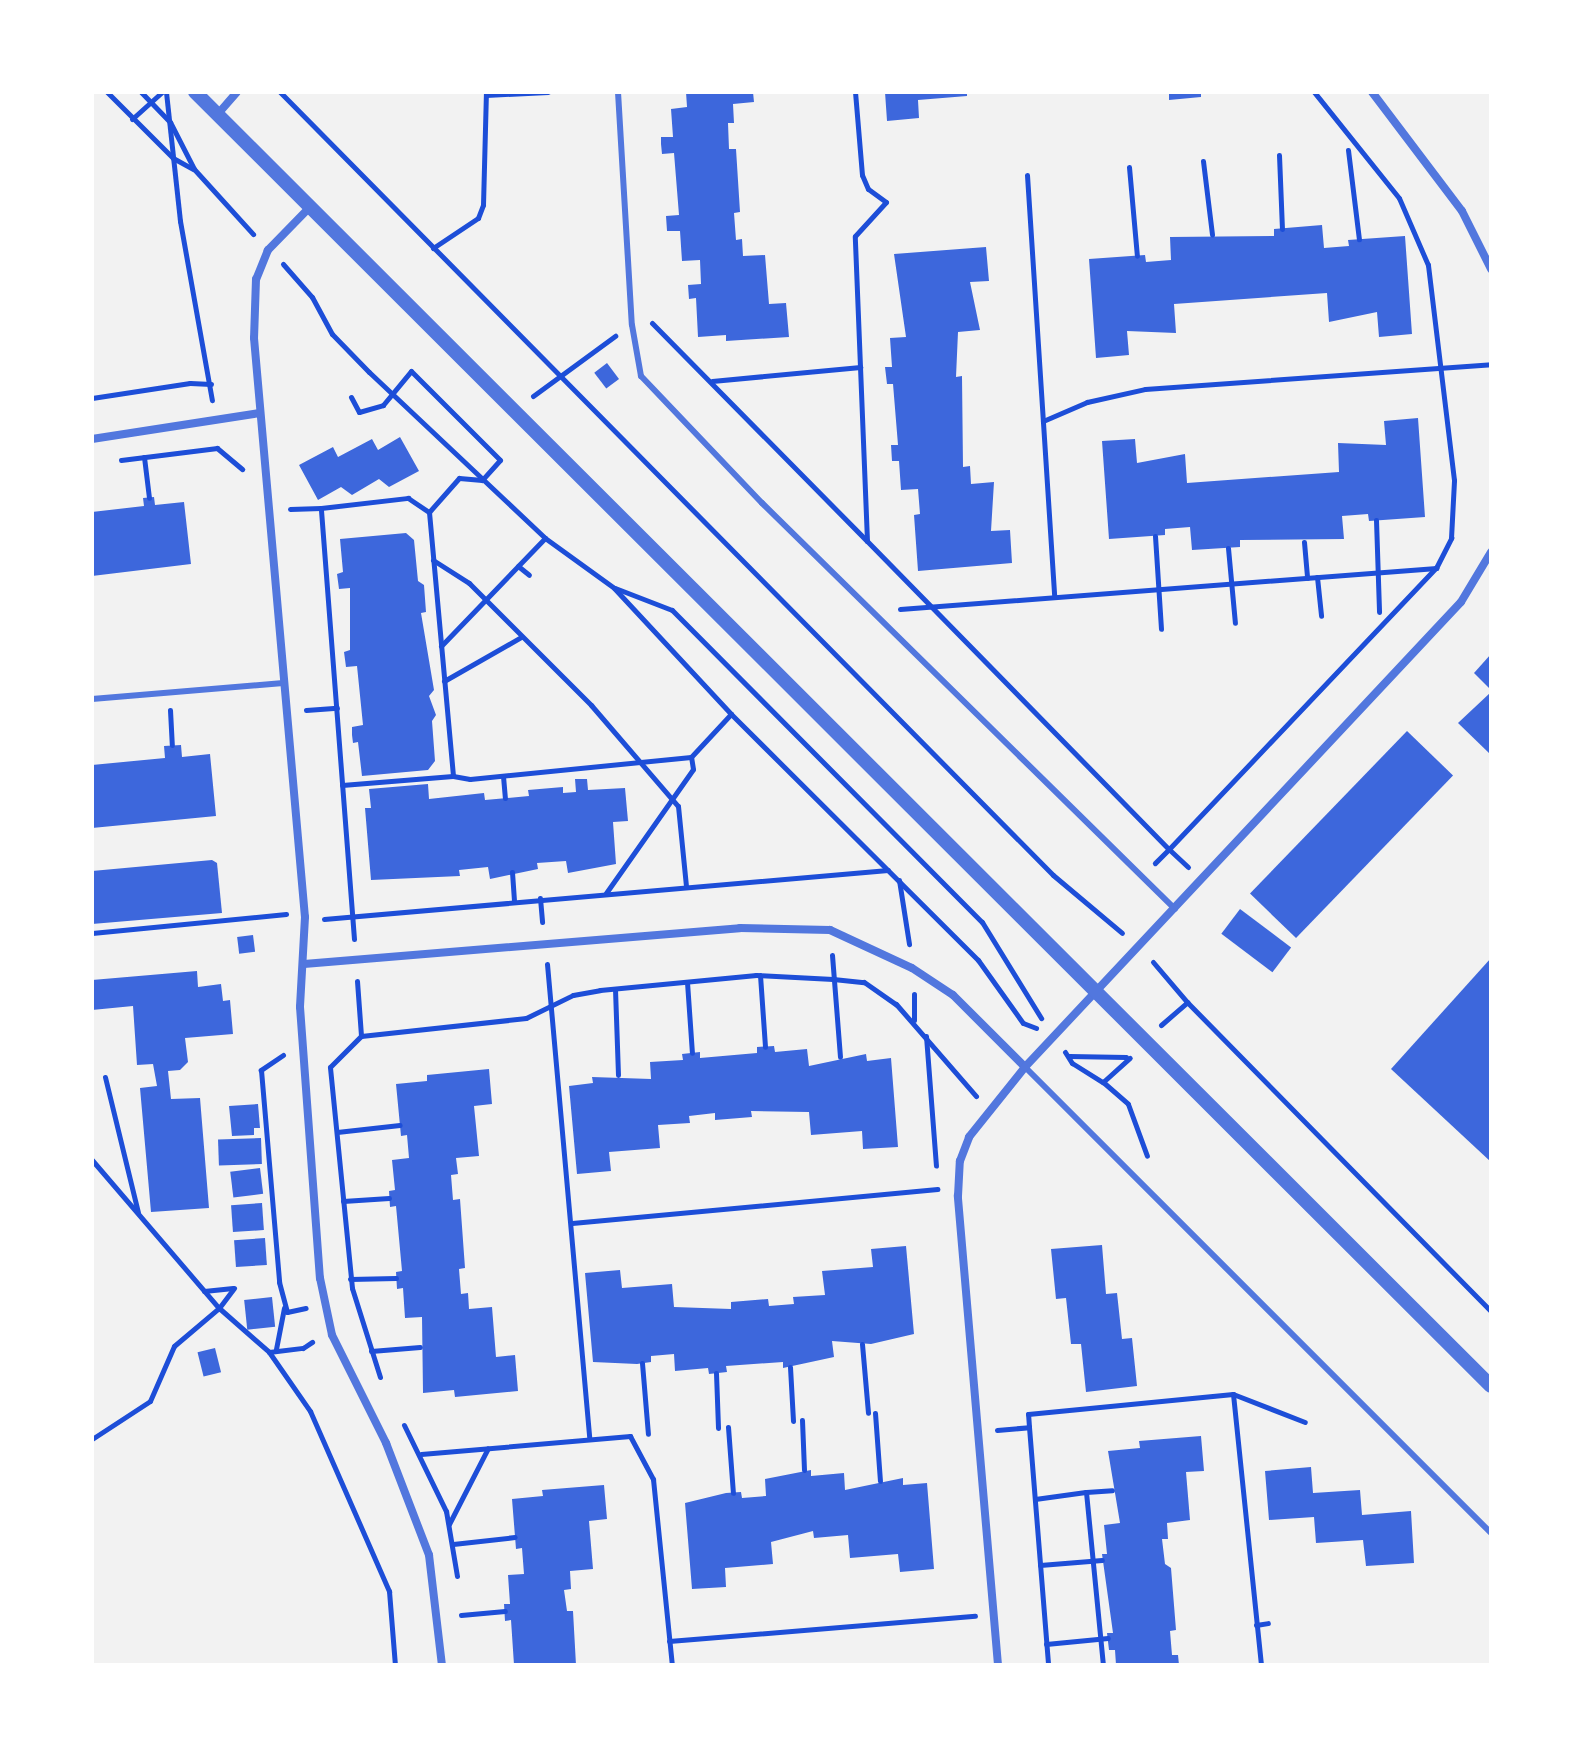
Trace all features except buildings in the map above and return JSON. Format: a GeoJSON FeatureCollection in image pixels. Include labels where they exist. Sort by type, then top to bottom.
{"type":"FeatureCollection","features":[{"type":"Feature","properties":{"kind":"street"},"geometry":{"type":"LineString","coordinates":[[195,92],[1491,1386]]}},
{"type":"Feature","properties":{"kind":"street"},"geometry":{"type":"LineString","coordinates":[[217,115],[237,92]]}},
{"type":"Feature","properties":{"kind":"street"},"geometry":{"type":"LineString","coordinates":[[1372,92],[1462,211],[1491,269]]}},
{"type":"Feature","properties":{"kind":"street"},"geometry":{"type":"LineString","coordinates":[[309,208],[268,250],[256,279],[260,413],[304,964],[300,1007],[326,1303],[351,1383],[386,1443],[429,1555],[442,1665]]}},
{"type":"Feature","properties":{"kind":"street"},"geometry":{"type":"LineString","coordinates":[[92,439],[260,413]]}},
{"type":"Feature","properties":{"kind":"street"},"geometry":{"type":"LineString","coordinates":[[998,1665],[958,1196],[965,1149],[989,1112],[1025,1067],[1140,950],[1461,602],[1491,552]]}},
{"type":"Feature","properties":{"kind":"street"},"geometry":{"type":"LineString","coordinates":[[304,964],[740,928],[830,930],[912,968],[953,995],[1025,1067]]}},
{"type":"Feature","properties":{"kind":"lane"},"geometry":{"type":"LineString","coordinates":[[618,92],[635,356],[649,389],[1176,911]]}},
{"type":"Feature","properties":{"kind":"lane"},"geometry":{"type":"LineString","coordinates":[[92,699],[283,683]]}},
{"type":"Feature","properties":{"kind":"lane"},"geometry":{"type":"LineString","coordinates":[[1025,1067],[1491,1533]]}},
{"type":"Feature","properties":{"kind":"path"},"geometry":{"type":"LineString","coordinates":[[107,92],[173,158],[194,169]]}},
{"type":"Feature","properties":{"kind":"path"},"geometry":{"type":"LineString","coordinates":[[141,92],[170,122],[194,169],[234,213]]}},
{"type":"Feature","properties":{"kind":"path"},"geometry":{"type":"LineString","coordinates":[[132,119],[164,92],[212,405]]}},
{"type":"Feature","properties":{"kind":"path"},"geometry":{"type":"LineString","coordinates":[[280,92],[1053,875],[1140,950],[1187,1002],[1491,1311]]}},
{"type":"Feature","properties":{"kind":"path"},"geometry":{"type":"LineString","coordinates":[[433,248],[478,218],[483,205],[486,94],[548,92]]}},
{"type":"Feature","properties":{"kind":"path"},"geometry":{"type":"LineString","coordinates":[[855,92],[862,175],[868,189],[886,202],[855,236],[867,541]]}},
{"type":"Feature","properties":{"kind":"path"},"geometry":{"type":"LineString","coordinates":[[1141,876],[1436,568],[1451,538],[1453,513],[1444,368],[1428,265],[1399,198],[1314,92]]}},
{"type":"Feature","properties":{"kind":"path"},"geometry":{"type":"LineString","coordinates":[[1348,150],[1359,239]]}},
{"type":"Feature","properties":{"kind":"path"},"geometry":{"type":"LineString","coordinates":[[1279,155],[1282,229]]}},
{"type":"Feature","properties":{"kind":"path"},"geometry":{"type":"LineString","coordinates":[[1203,161],[1212,234]]}},
{"type":"Feature","properties":{"kind":"path"},"geometry":{"type":"LineString","coordinates":[[1129,167],[1137,256]]}},
{"type":"Feature","properties":{"kind":"path"},"geometry":{"type":"LineString","coordinates":[[1027,175],[1054,597]]}},
{"type":"Feature","properties":{"kind":"path"},"geometry":{"type":"LineString","coordinates":[[296,276],[332,334],[545,538],[614,588],[731,714],[978,960],[1023,1023],[1043,1031],[1042,1019],[982,922],[672,610],[614,588]]}},
{"type":"Feature","properties":{"kind":"path"},"geometry":{"type":"LineString","coordinates":[[515,412],[557,375],[645,316],[1169,849]]}},
{"type":"Feature","properties":{"kind":"path"},"geometry":{"type":"LineString","coordinates":[[1043,421],[1087,402],[1145,389],[1491,364]]}},
{"type":"Feature","properties":{"kind":"path"},"geometry":{"type":"LineString","coordinates":[[711,381],[860,367]]}},
{"type":"Feature","properties":{"kind":"path"},"geometry":{"type":"LineString","coordinates":[[351,397],[359,412],[383,405],[411,371],[500,460],[482,480]]}},
{"type":"Feature","properties":{"kind":"path"},"geometry":{"type":"LineString","coordinates":[[92,398],[190,383],[211,384]]}},
{"type":"Feature","properties":{"kind":"path"},"geometry":{"type":"LineString","coordinates":[[105,462],[217,448],[242,467],[243,483]]}},
{"type":"Feature","properties":{"kind":"path"},"geometry":{"type":"LineString","coordinates":[[144,457],[149,498]]}},
{"type":"Feature","properties":{"kind":"path"},"geometry":{"type":"LineString","coordinates":[[453,776],[429,512],[459,478],[482,480]]}},
{"type":"Feature","properties":{"kind":"path"},"geometry":{"type":"LineString","coordinates":[[361,1036],[321,508],[408,498],[429,512]]}},
{"type":"Feature","properties":{"kind":"path"},"geometry":{"type":"LineString","coordinates":[[1376,520],[1379,612]]}},
{"type":"Feature","properties":{"kind":"path"},"geometry":{"type":"LineString","coordinates":[[1155,536],[1161,629]]}},
{"type":"Feature","properties":{"kind":"path"},"geometry":{"type":"LineString","coordinates":[[441,646],[545,538]]}},
{"type":"Feature","properties":{"kind":"path"},"geometry":{"type":"LineString","coordinates":[[1304,542],[1307,578]]}},
{"type":"Feature","properties":{"kind":"path"},"geometry":{"type":"LineString","coordinates":[[1228,548],[1235,623]]}},
{"type":"Feature","properties":{"kind":"path"},"geometry":{"type":"LineString","coordinates":[[433,560],[485,600],[609,724],[678,806],[686,886]]}},
{"type":"Feature","properties":{"kind":"path"},"geometry":{"type":"LineString","coordinates":[[518,566],[529,575]]}},
{"type":"Feature","properties":{"kind":"path"},"geometry":{"type":"LineString","coordinates":[[873,610],[1436,568]]}},
{"type":"Feature","properties":{"kind":"path"},"geometry":{"type":"LineString","coordinates":[[1317,577],[1321,616]]}},
{"type":"Feature","properties":{"kind":"path"},"geometry":{"type":"LineString","coordinates":[[444,681],[521,637]]}},
{"type":"Feature","properties":{"kind":"path"},"geometry":{"type":"LineString","coordinates":[[170,709],[172,745]]}},
{"type":"Feature","properties":{"kind":"path"},"geometry":{"type":"LineString","coordinates":[[342,785],[453,776],[503,776],[691,757],[731,714]]}},
{"type":"Feature","properties":{"kind":"path"},"geometry":{"type":"LineString","coordinates":[[605,894],[693,769],[691,757]]}},
{"type":"Feature","properties":{"kind":"path"},"geometry":{"type":"LineString","coordinates":[[503,776],[505,798]]}},
{"type":"Feature","properties":{"kind":"path"},"geometry":{"type":"LineString","coordinates":[[324,919],[889,870]]}},
{"type":"Feature","properties":{"kind":"path"},"geometry":{"type":"LineString","coordinates":[[512,872],[514,901]]}},
{"type":"Feature","properties":{"kind":"path"},"geometry":{"type":"LineString","coordinates":[[540,898],[572,1223],[589,1437]]}},
{"type":"Feature","properties":{"kind":"path"},"geometry":{"type":"LineString","coordinates":[[283,927],[284,901]]}},
{"type":"Feature","properties":{"kind":"path"},"geometry":{"type":"LineString","coordinates":[[92,933],[285,914]]}},
{"type":"Feature","properties":{"kind":"path"},"geometry":{"type":"LineString","coordinates":[[830,930],[840,1057]]}},
{"type":"Feature","properties":{"kind":"path"},"geometry":{"type":"LineString","coordinates":[[760,975],[765,1047]]}},
{"type":"Feature","properties":{"kind":"path"},"geometry":{"type":"LineString","coordinates":[[381,1380],[352,1280],[330,1067],[361,1036],[526,1018],[573,995],[615,989],[760,975],[864,982],[926,1033],[989,1112]]}},
{"type":"Feature","properties":{"kind":"path"},"geometry":{"type":"LineString","coordinates":[[687,982],[692,1053]]}},
{"type":"Feature","properties":{"kind":"path"},"geometry":{"type":"LineString","coordinates":[[615,989],[618,1075]]}},
{"type":"Feature","properties":{"kind":"path"},"geometry":{"type":"LineString","coordinates":[[1156,1030],[1187,1002]]}},
{"type":"Feature","properties":{"kind":"path"},"geometry":{"type":"LineString","coordinates":[[572,1223],[937,1189],[926,1033]]}},
{"type":"Feature","properties":{"kind":"path"},"geometry":{"type":"LineString","coordinates":[[283,1039],[285,1054],[261,1070],[285,1306],[287,1312],[326,1303]]}},
{"type":"Feature","properties":{"kind":"path"},"geometry":{"type":"LineString","coordinates":[[1069,1056],[1131,1057],[1103,1082],[1069,1056]]}},
{"type":"Feature","properties":{"kind":"path"},"geometry":{"type":"LineString","coordinates":[[105,1077],[139,1217]]}},
{"type":"Feature","properties":{"kind":"path"},"geometry":{"type":"LineString","coordinates":[[337,1132],[400,1125]]}},
{"type":"Feature","properties":{"kind":"path"},"geometry":{"type":"LineString","coordinates":[[92,1160],[219,1308],[273,1351],[310,1411],[389,1591],[395,1665]]}},
{"type":"Feature","properties":{"kind":"path"},"geometry":{"type":"LineString","coordinates":[[343,1201],[389,1198]]}},
{"type":"Feature","properties":{"kind":"path"},"geometry":{"type":"LineString","coordinates":[[352,1280],[396,1278]]}},
{"type":"Feature","properties":{"kind":"path"},"geometry":{"type":"LineString","coordinates":[[92,1439],[150,1401],[174,1346],[219,1308],[234,1288],[204,1291]]}},
{"type":"Feature","properties":{"kind":"path"},"geometry":{"type":"LineString","coordinates":[[273,1351],[285,1306]]}},
{"type":"Feature","properties":{"kind":"path"},"geometry":{"type":"LineString","coordinates":[[273,1351],[303,1348],[309,1343]]}},
{"type":"Feature","properties":{"kind":"path"},"geometry":{"type":"LineString","coordinates":[[862,1344],[880,1481]]}},
{"type":"Feature","properties":{"kind":"path"},"geometry":{"type":"LineString","coordinates":[[371,1351],[420,1347]]}},
{"type":"Feature","properties":{"kind":"path"},"geometry":{"type":"LineString","coordinates":[[642,1363],[648,1434]]}},
{"type":"Feature","properties":{"kind":"path"},"geometry":{"type":"LineString","coordinates":[[790,1367],[793,1421]]}},
{"type":"Feature","properties":{"kind":"path"},"geometry":{"type":"LineString","coordinates":[[716,1373],[718,1428]]}},
{"type":"Feature","properties":{"kind":"path"},"geometry":{"type":"LineString","coordinates":[[1233,1394],[1261,1665]]}},
{"type":"Feature","properties":{"kind":"path"},"geometry":{"type":"LineString","coordinates":[[1048,1665],[1028,1414],[1233,1394],[1305,1422]]}},
{"type":"Feature","properties":{"kind":"path"},"geometry":{"type":"LineString","coordinates":[[401,1418],[421,1454],[589,1437],[634,1436],[653,1479],[672,1665]]}},
{"type":"Feature","properties":{"kind":"path"},"geometry":{"type":"LineString","coordinates":[[802,1420],[804,1470]]}},
{"type":"Feature","properties":{"kind":"path"},"geometry":{"type":"LineString","coordinates":[[728,1427],[733,1493]]}},
{"type":"Feature","properties":{"kind":"path"},"geometry":{"type":"LineString","coordinates":[[979,1432],[1029,1427]]}},
{"type":"Feature","properties":{"kind":"path"},"geometry":{"type":"LineString","coordinates":[[449,1525],[488,1448]]}},
{"type":"Feature","properties":{"kind":"path"},"geometry":{"type":"LineString","coordinates":[[1035,1499],[1112,1490]]}},
{"type":"Feature","properties":{"kind":"path"},"geometry":{"type":"LineString","coordinates":[[1086,1492],[1103,1665]]}},
{"type":"Feature","properties":{"kind":"path"},"geometry":{"type":"LineString","coordinates":[[453,1544],[515,1537]]}},
{"type":"Feature","properties":{"kind":"path"},"geometry":{"type":"LineString","coordinates":[[1040,1565],[1102,1560]]}},
{"type":"Feature","properties":{"kind":"path"},"geometry":{"type":"LineString","coordinates":[[461,1615],[505,1611]]}},
{"type":"Feature","properties":{"kind":"path"},"geometry":{"type":"LineString","coordinates":[[669,1641],[975,1616]]}},
{"type":"Feature","properties":{"kind":"path"},"geometry":{"type":"LineString","coordinates":[[1256,1625],[1268,1623]]}},
{"type":"Feature","properties":{"kind":"path"},"geometry":{"type":"LineString","coordinates":[[1046,1644],[1108,1638]]}}]}
